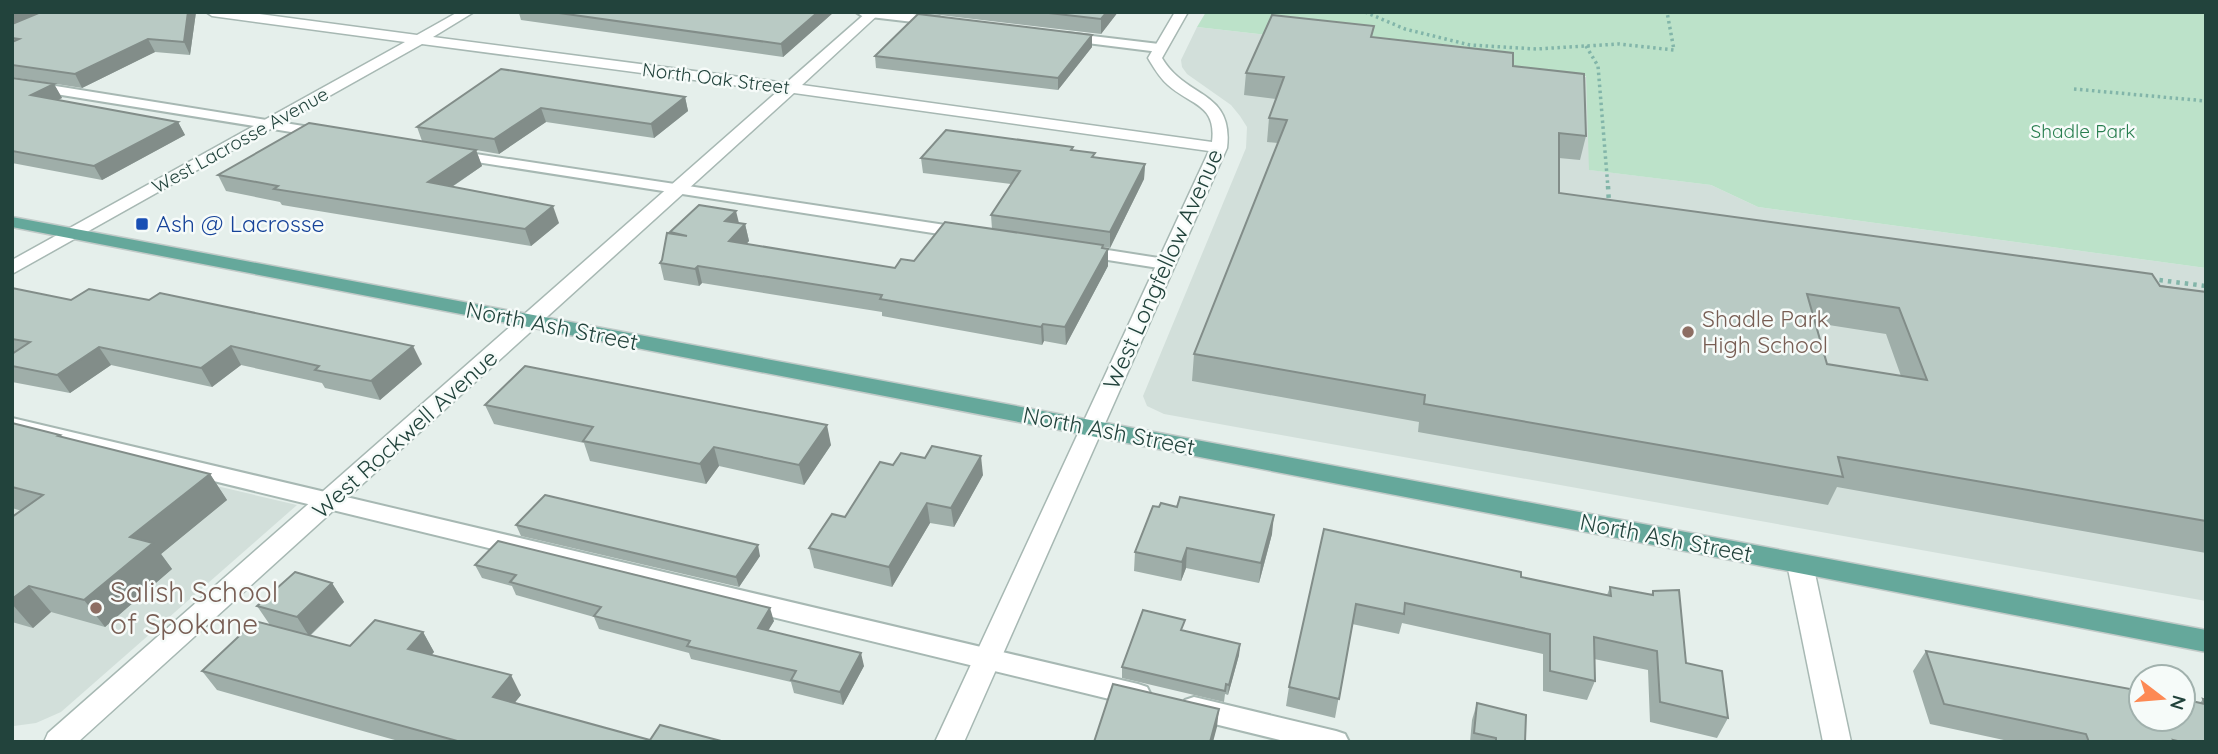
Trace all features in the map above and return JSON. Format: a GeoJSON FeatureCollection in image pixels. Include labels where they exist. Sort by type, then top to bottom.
{"type":"FeatureCollection","features":[{"type":"Feature","properties":{"kind":"main road","name":"North Ash Street"},"geometry":{"type":"LineString","coordinates":[[12,222],[2206,641]]}},
{"type":"Feature","properties":{"kind":"street","name":"North Oak Street"},"geometry":{"type":"LineString","coordinates":[[212,12],[1219,148]]}},
{"type":"Feature","properties":{"kind":"street","name":"West Lacrosse Avenue"},"geometry":{"type":"LineString","coordinates":[[12,268],[468,12]]}},
{"type":"Feature","properties":{"kind":"street"},"geometry":{"type":"LineString","coordinates":[[1160,48],[1182,12]]}},
{"type":"Feature","properties":{"kind":"street","name":"West Rockwell Avenue"},"geometry":{"type":"LineString","coordinates":[[58,742],[332,500],[870,13]]}},
{"type":"Feature","properties":{"kind":"street","name":"West Longfellow Avenue"},"geometry":{"type":"LineString","coordinates":[[948,742],[1219,148],[1224,129],[1219,115],[1174,85],[1160,72],[1155,58],[1160,48]]}},
{"type":"Feature","properties":{"kind":"street"},"geometry":{"type":"LineString","coordinates":[[1800,564],[1837,742]]}},
{"type":"Feature","properties":{"kind":"lane"},"geometry":{"type":"LineString","coordinates":[[870,13],[955,23]]}},
{"type":"Feature","properties":{"kind":"lane"},"geometry":{"type":"LineString","coordinates":[[1051,35],[1160,48]]}},
{"type":"Feature","properties":{"kind":"lane"},"geometry":{"type":"LineString","coordinates":[[12,83],[336,136]]}},
{"type":"Feature","properties":{"kind":"lane"},"geometry":{"type":"LineString","coordinates":[[445,153],[975,235]]}},
{"type":"Feature","properties":{"kind":"lane"},"geometry":{"type":"LineString","coordinates":[[1070,249],[1165,264]]}},
{"type":"Feature","properties":{"kind":"lane"},"geometry":{"type":"LineString","coordinates":[[12,425],[1336,742]]}},
{"type":"Feature","properties":{"kind":"path"},"geometry":{"type":"LineString","coordinates":[[1365,12],[1417,33],[1462,43],[1533,50],[1608,43],[1674,50],[1667,12]]}},
{"type":"Feature","properties":{"kind":"path"},"geometry":{"type":"LineString","coordinates":[[1587,46],[1598,66],[1608,204],[1622,206]]}},
{"type":"Feature","properties":{"kind":"path"},"geometry":{"type":"LineString","coordinates":[[2074,89],[2206,102]]}},
{"type":"Feature","properties":{"kind":"path"},"geometry":{"type":"LineString","coordinates":[[2138,277],[2206,286]]}},
{"type":"Feature","properties":{"kind":"shaded area","name":"Shadle Park High School"},"geometry":{"type":"Polygon","coordinates":[[[1197,27],[1373,47],[1372,52],[1586,77],[1590,170],[1711,185],[1758,207],[2206,268],[2206,601],[1164,414],[1147,406],[1143,396],[1246,148],[1247,127],[1240,116],[1231,105],[1187,74],[1182,67],[1181,60],[1197,27]]]}},
{"type":"Feature","properties":{"kind":"shaded area","name":"Salish School of Spokane"},"geometry":{"type":"Polygon","coordinates":[[[12,438],[297,505],[61,712],[36,723],[14,726],[12,438]]]}},
{"type":"Feature","properties":{"kind":"green space","name":"Shadle Park"},"geometry":{"type":"Polygon","coordinates":[[[1206,12],[2206,12],[2206,268],[1758,207],[1711,185],[1589,170],[1586,76],[1372,52],[1373,47],[1197,27],[1206,12]]]}},
{"type":"Feature","properties":{"kind":"building"},"geometry":{"type":"Polygon","coordinates":[[[41,12],[188,12],[184,42],[148,39],[75,74],[12,65],[12,42],[19,39],[12,38],[12,24],[41,12]]]}},
{"type":"Feature","properties":{"kind":"building"},"geometry":{"type":"Polygon","coordinates":[[[552,12],[818,12],[781,44],[552,12]]]}},
{"type":"Feature","properties":{"kind":"building"},"geometry":{"type":"Polygon","coordinates":[[[1040,12],[1107,12],[1101,19],[1040,12]]]}},
{"type":"Feature","properties":{"kind":"building"},"geometry":{"type":"Polygon","coordinates":[[[918,14],[1092,35],[1058,78],[875,56],[918,14]]]}},
{"type":"Feature","properties":{"kind":"building","name":"Shadle Park High School"},"geometry":{"type":"Polygon","coordinates":[[[1272,15],[1374,26],[1371,37],[1513,53],[1513,66],[1584,74],[1586,136],[1559,133],[1559,193],[2152,274],[2160,286],[2206,292],[2206,521],[1838,457],[1843,477],[1424,404],[1425,395],[1194,354],[1287,120],[1269,118],[1284,77],[1246,73],[1272,15]],[[1807,294],[1827,364],[1927,380],[1899,308],[1807,294]]]}},
{"type":"Feature","properties":{"kind":"building"},"geometry":{"type":"Polygon","coordinates":[[[501,69],[685,97],[651,124],[541,108],[494,139],[417,127],[501,69]]]}},
{"type":"Feature","properties":{"kind":"building"},"geometry":{"type":"Polygon","coordinates":[[[12,78],[54,84],[31,95],[178,122],[94,166],[12,151],[12,78]]]}},
{"type":"Feature","properties":{"kind":"building"},"geometry":{"type":"Polygon","coordinates":[[[309,123],[476,150],[428,182],[553,206],[525,229],[274,189],[278,186],[218,175],[309,123]]]}},
{"type":"Feature","properties":{"kind":"building"},"geometry":{"type":"Polygon","coordinates":[[[946,130],[1073,147],[1071,150],[1095,153],[1092,157],[1145,164],[1110,232],[991,215],[1020,171],[921,158],[946,130]]]}},
{"type":"Feature","properties":{"kind":"building"},"geometry":{"type":"Polygon","coordinates":[[[699,205],[736,211],[725,221],[745,224],[729,241],[895,268],[901,259],[914,261],[945,222],[1103,245],[1102,248],[1108,249],[1065,327],[1043,324],[1041,327],[880,299],[882,295],[698,266],[695,269],[660,263],[667,233],[687,236],[670,232],[699,205]]]}},
{"type":"Feature","properties":{"kind":"building"},"geometry":{"type":"Polygon","coordinates":[[[12,288],[71,300],[89,289],[149,300],[160,293],[413,346],[371,381],[315,370],[319,366],[231,346],[201,368],[99,347],[57,375],[12,366],[12,354],[30,342],[12,339],[12,288]]]}},
{"type":"Feature","properties":{"kind":"building"},"geometry":{"type":"Polygon","coordinates":[[[525,366],[827,425],[799,465],[714,447],[700,464],[583,441],[593,427],[485,405],[525,366]]]}},
{"type":"Feature","properties":{"kind":"building"},"geometry":{"type":"Polygon","coordinates":[[[12,423],[210,474],[130,537],[153,543],[84,600],[29,586],[12,599],[12,517],[43,495],[12,487],[12,423]]]}},
{"type":"Feature","properties":{"kind":"building"},"geometry":{"type":"Polygon","coordinates":[[[932,446],[981,456],[951,508],[927,503],[889,567],[809,548],[832,514],[845,517],[880,462],[893,465],[901,453],[925,458],[932,446]]]}},
{"type":"Feature","properties":{"kind":"building"},"geometry":{"type":"Polygon","coordinates":[[[545,495],[758,545],[736,577],[516,525],[545,495]]]}},
{"type":"Feature","properties":{"kind":"building"},"geometry":{"type":"Polygon","coordinates":[[[1180,497],[1274,515],[1261,563],[1187,548],[1182,562],[1135,552],[1153,506],[1159,507],[1161,503],[1177,507],[1180,497]]]}},
{"type":"Feature","properties":{"kind":"building"},"geometry":{"type":"Polygon","coordinates":[[[1324,529],[1521,572],[1521,577],[1611,596],[1610,587],[1653,595],[1653,591],[1679,590],[1686,663],[1722,671],[1728,718],[1660,702],[1657,651],[1594,637],[1595,681],[1550,671],[1550,634],[1405,603],[1404,614],[1356,604],[1339,699],[1289,687],[1324,529]]]}},
{"type":"Feature","properties":{"kind":"building"},"geometry":{"type":"Polygon","coordinates":[[[498,541],[770,608],[758,628],[861,653],[840,692],[791,680],[796,671],[687,646],[690,641],[594,616],[601,607],[510,582],[516,575],[475,565],[498,541]]]}},
{"type":"Feature","properties":{"kind":"building"},"geometry":{"type":"Polygon","coordinates":[[[295,572],[332,583],[297,617],[257,606],[295,572]]]}},
{"type":"Feature","properties":{"kind":"building"},"geometry":{"type":"Polygon","coordinates":[[[1143,610],[1185,620],[1181,630],[1240,644],[1225,691],[1122,667],[1143,610]]]}},
{"type":"Feature","properties":{"kind":"building"},"geometry":{"type":"Polygon","coordinates":[[[375,620],[423,632],[408,649],[511,675],[493,697],[650,740],[660,725],[725,742],[461,742],[202,671],[255,621],[350,646],[375,620]]]}},
{"type":"Feature","properties":{"kind":"building"},"geometry":{"type":"Polygon","coordinates":[[[1926,651],[2127,688],[2127,733],[2197,733],[2197,702],[2205,704],[2203,699],[2206,700],[2206,742],[2089,742],[2086,734],[1944,704],[1926,651]]]}},
{"type":"Feature","properties":{"kind":"building"},"geometry":{"type":"Polygon","coordinates":[[[1113,684],[1219,709],[1210,742],[1094,742],[1113,684]]]}},
{"type":"Feature","properties":{"kind":"building"},"geometry":{"type":"Polygon","coordinates":[[[1477,703],[1526,715],[1525,742],[1496,742],[1496,738],[1474,733],[1477,703]]]}},
{"type":"Feature","properties":{"kind":"place","name":"Ash @ Lacrosse"},"geometry":{"type":"Point","coordinates":[142,224]}},
{"type":"Feature","properties":{"kind":"place","name":"Shadle Park High School"},"geometry":{"type":"Point","coordinates":[1688,332]}},
{"type":"Feature","properties":{"kind":"place","name":"Salish School of Spokane"},"geometry":{"type":"Point","coordinates":[96,608]}}]}
